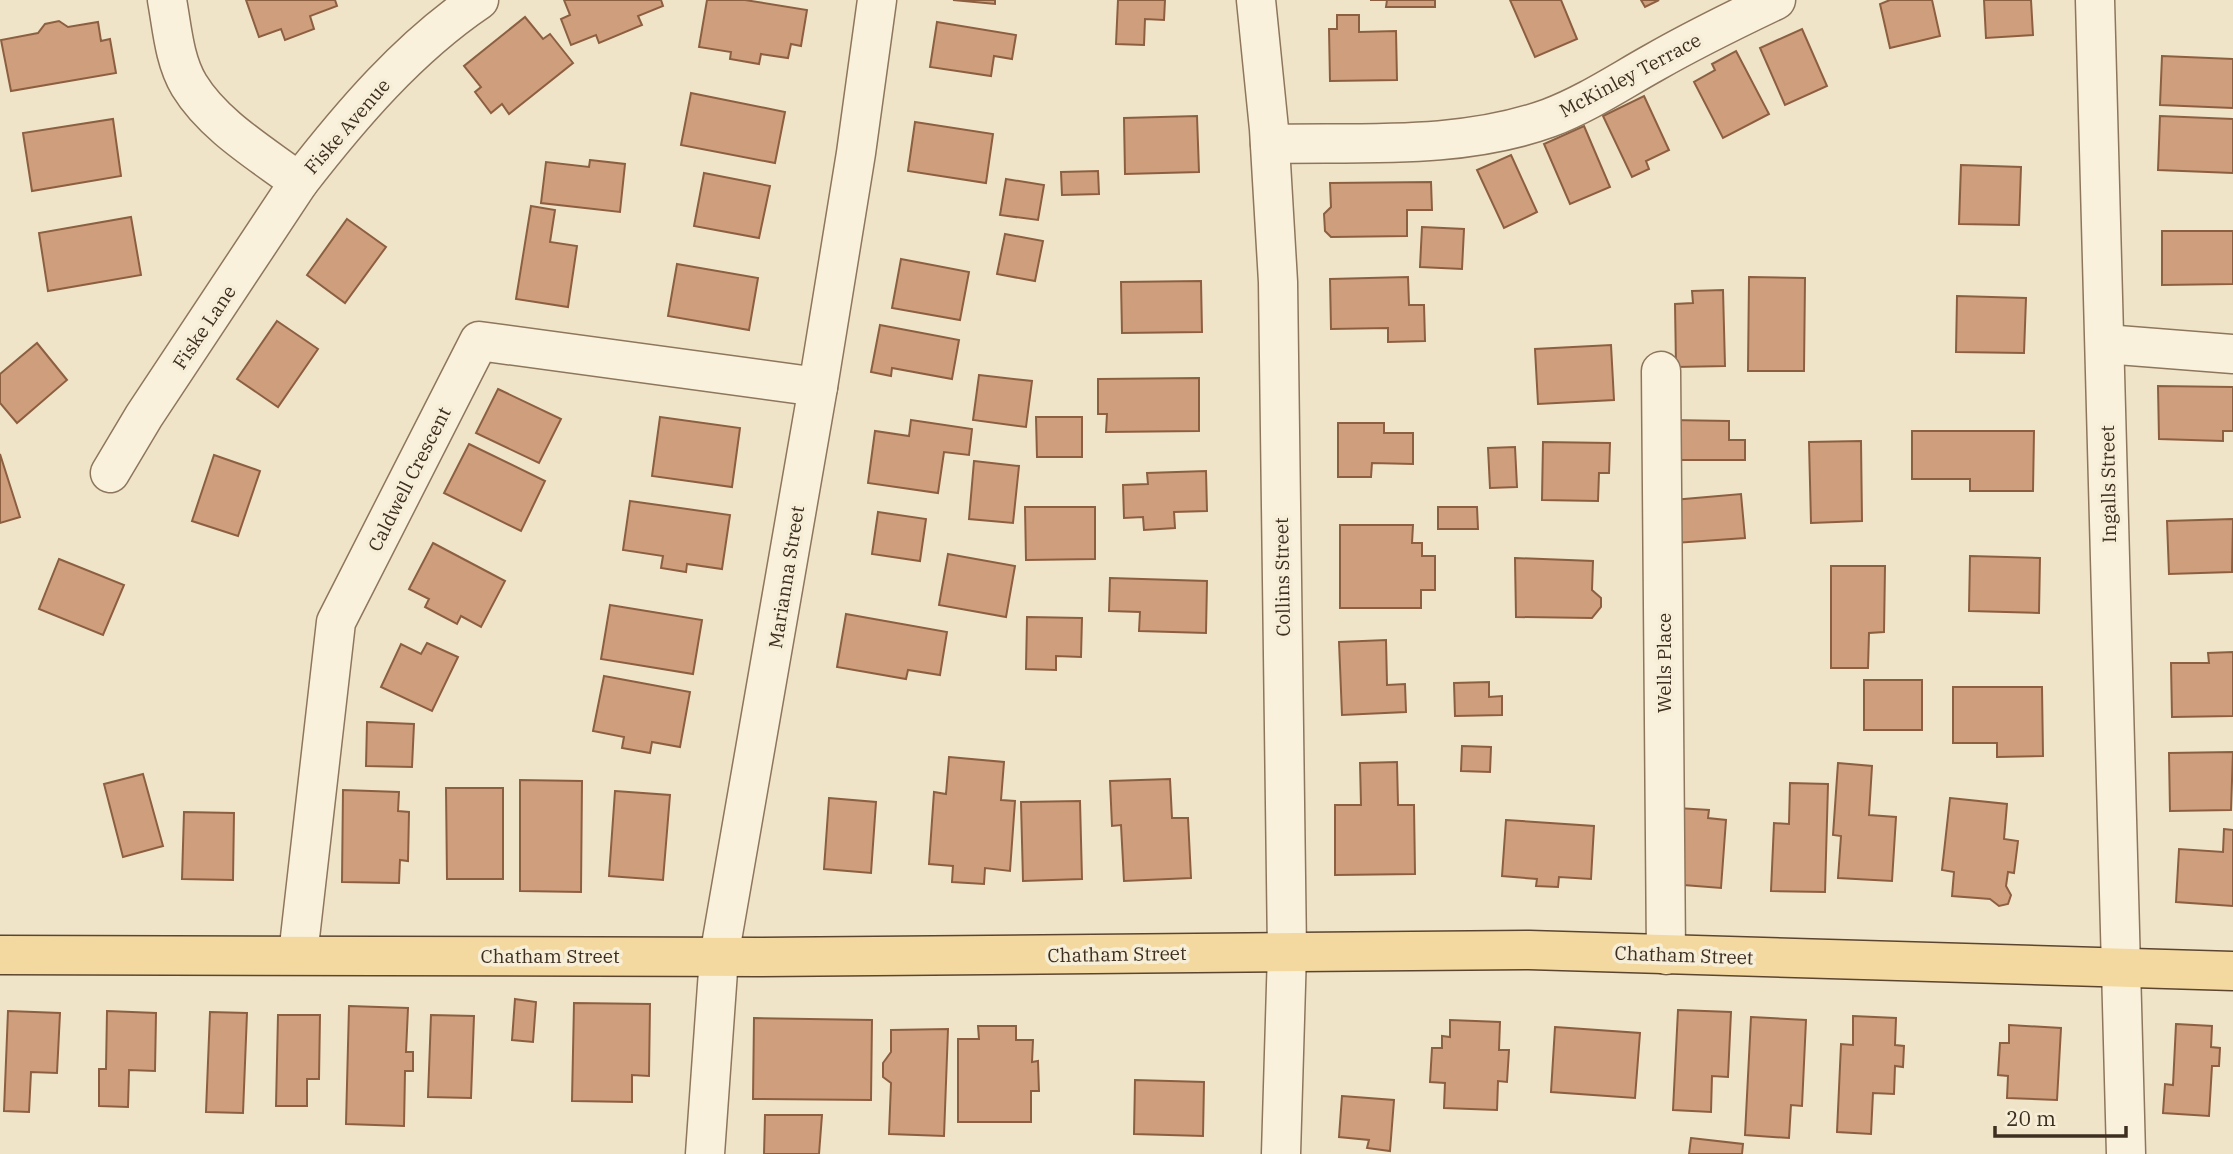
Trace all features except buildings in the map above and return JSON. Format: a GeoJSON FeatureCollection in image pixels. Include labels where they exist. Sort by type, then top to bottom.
{"type":"FeatureCollection","features":[{"type":"Feature","properties":{"kind":"main road","name":"Chatham Street"},"geometry":{"type":"LineString","coordinates":[[0,955],[719,957],[1529,950],[2233,971]]}},
{"type":"Feature","properties":{"kind":"street","name":"Fiske Avenue"},"geometry":{"type":"LineString","coordinates":[[167,0],[176,49],[188,84],[225,126],[299,182],[363,103],[442,26],[479,0]]}},
{"type":"Feature","properties":{"kind":"street","name":"Marianna Street"},"geometry":{"type":"LineString","coordinates":[[705,1154],[719,957],[818,387],[856,153],[877,0]]}},
{"type":"Feature","properties":{"kind":"street","name":"Collins Street"},"geometry":{"type":"LineString","coordinates":[[1255,0],[1261,31],[1278,282],[1287,952],[1281,1154]]}},
{"type":"Feature","properties":{"kind":"street","name":"McKinley Terrace"},"geometry":{"type":"LineString","coordinates":[[1269,144],[1443,141],[1485,135],[1549,118],[1596,96],[1718,27],[1776,0]]}},
{"type":"Feature","properties":{"kind":"street","name":"Ingalls Street"},"geometry":{"type":"LineString","coordinates":[[2095,0],[2126,1154]]}},
{"type":"Feature","properties":{"kind":"street","name":"Fiske Lane"},"geometry":{"type":"LineString","coordinates":[[110,473],[144,416],[299,182]]}},
{"type":"Feature","properties":{"kind":"street","name":"Caldwell Crescent"},"geometry":{"type":"LineString","coordinates":[[298,956],[336,622],[479,341],[818,387]]}},
{"type":"Feature","properties":{"kind":"street"},"geometry":{"type":"LineString","coordinates":[[2105,344],[2233,354]]}},
{"type":"Feature","properties":{"kind":"street","name":"Wells Place"},"geometry":{"type":"LineString","coordinates":[[1661,371],[1666,955]]}}]}
